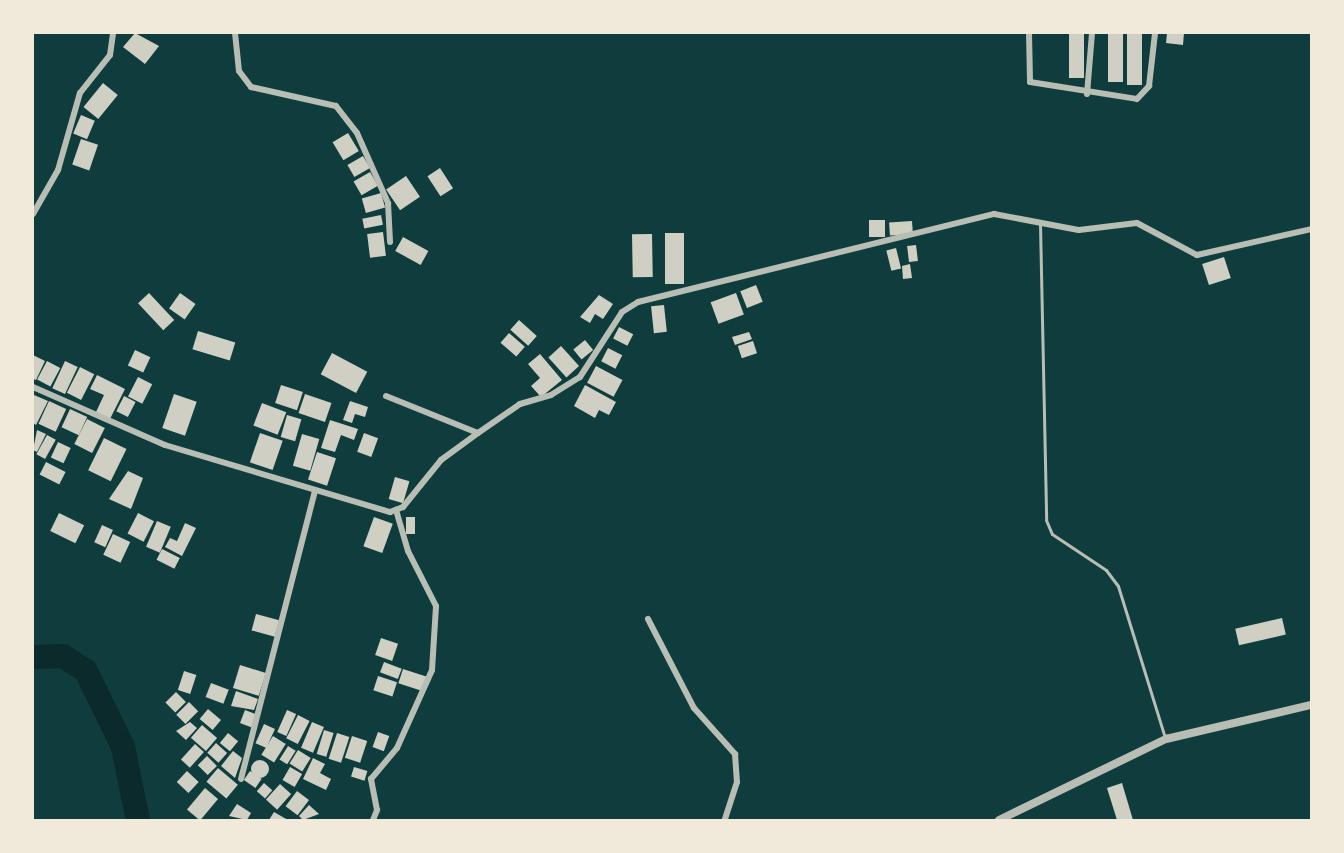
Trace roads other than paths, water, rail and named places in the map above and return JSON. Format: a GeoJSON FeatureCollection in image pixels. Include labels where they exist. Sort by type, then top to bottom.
{"type":"FeatureCollection","features":[{"type":"Feature","properties":{"kind":"street"},"geometry":{"type":"LineString","coordinates":[[33,214],[58,170],[80,93],[110,55],[113,33]]}},
{"type":"Feature","properties":{"kind":"street"},"geometry":{"type":"LineString","coordinates":[[235,33],[239,72],[250,87],[336,106],[357,133],[388,203],[390,243]]}},
{"type":"Feature","properties":{"kind":"street"},"geometry":{"type":"LineString","coordinates":[[1029,33],[1030,82],[1087,94],[1142,97],[1149,87],[1155,33]]}},
{"type":"Feature","properties":{"kind":"street"},"geometry":{"type":"LineString","coordinates":[[1087,94],[1092,33]]}},
{"type":"Feature","properties":{"kind":"street"},"geometry":{"type":"LineString","coordinates":[[396,510],[441,460],[477,433],[519,404],[551,395],[580,378],[622,312],[638,302],[994,214],[1079,230],[1137,224],[1197,255],[1311,229]]}},
{"type":"Feature","properties":{"kind":"street"},"geometry":{"type":"LineString","coordinates":[[33,387],[165,445],[315,490],[396,510]]}},
{"type":"Feature","properties":{"kind":"street"},"geometry":{"type":"LineString","coordinates":[[386,396],[477,433]]}},
{"type":"Feature","properties":{"kind":"street"},"geometry":{"type":"LineString","coordinates":[[241,779],[315,490]]}},
{"type":"Feature","properties":{"kind":"street"},"geometry":{"type":"LineString","coordinates":[[373,820],[377,810],[371,779],[397,748],[432,670],[436,606],[408,551],[396,510]]}},
{"type":"Feature","properties":{"kind":"street"},"geometry":{"type":"LineString","coordinates":[[648,619],[694,708],[735,754],[737,782],[725,820]]}},
{"type":"Feature","properties":{"kind":"street"},"geometry":{"type":"LineString","coordinates":[[999,820],[1166,739],[1311,705]]}},
{"type":"Feature","properties":{"kind":"lane"},"geometry":{"type":"LineString","coordinates":[[1040,222],[1046,520],[1052,534],[1106,570],[1118,586],[1166,739]]}},
{"type":"Feature","properties":{"kind":"waterway"},"geometry":{"type":"LineString","coordinates":[[33,657],[63,656],[86,671],[123,747],[138,820]]}}]}
